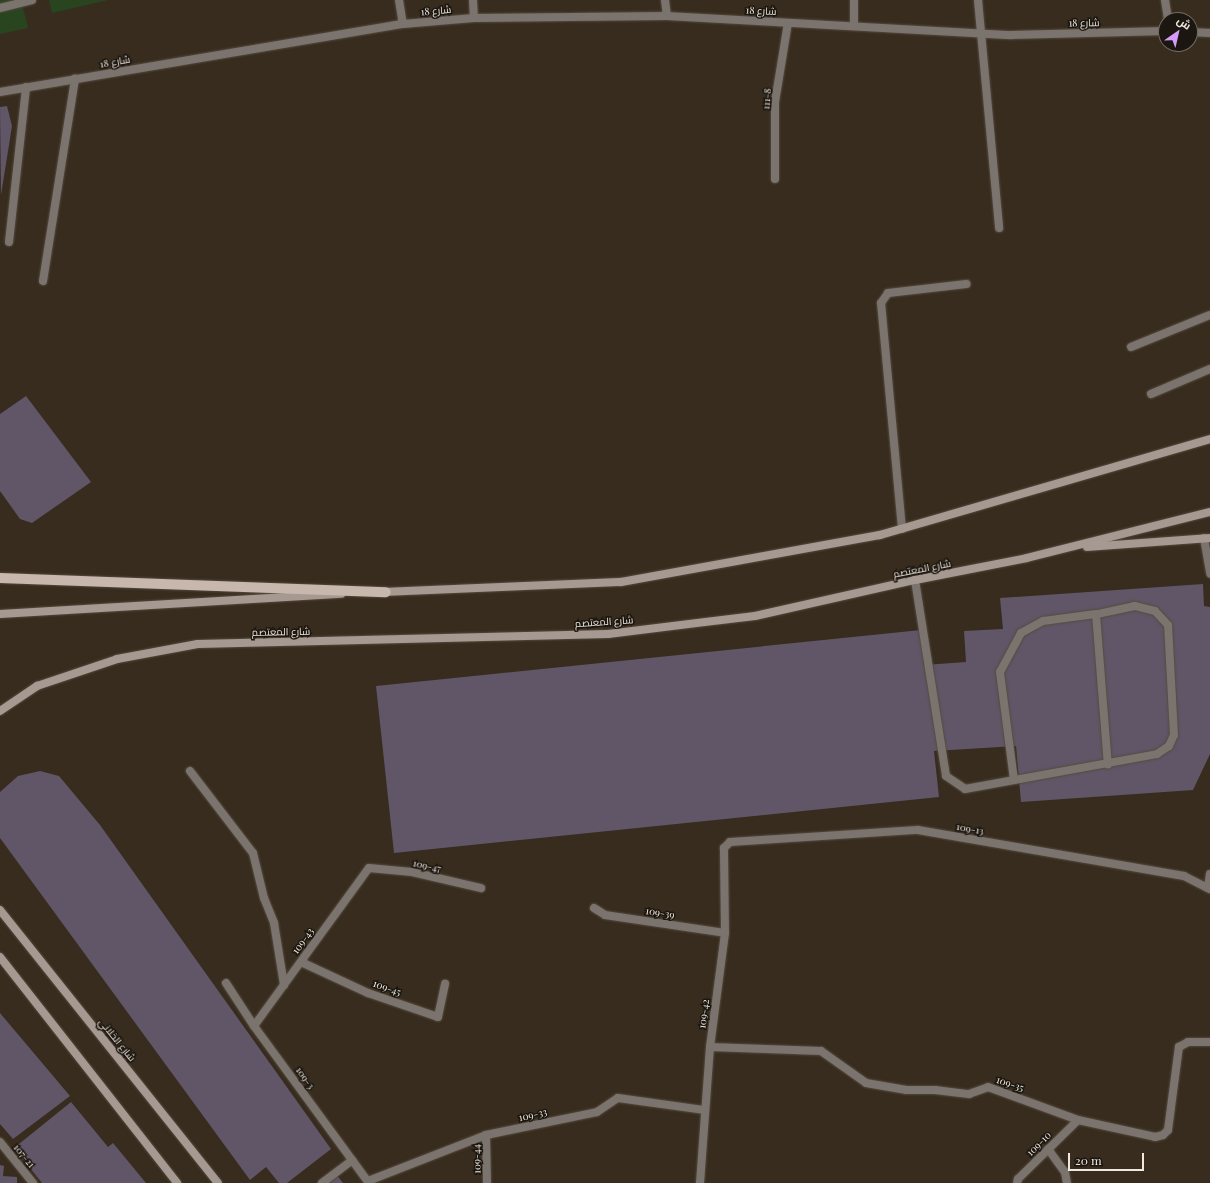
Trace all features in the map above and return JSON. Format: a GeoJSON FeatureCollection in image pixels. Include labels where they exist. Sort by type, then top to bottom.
{"type":"FeatureCollection","features":[{"type":"Feature","properties":{"kind":"main road"},"geometry":{"type":"LineString","coordinates":[[0,614],[386,592],[620,582],[902,529],[1210,439]]}},
{"type":"Feature","properties":{"kind":"main road","name":"شارع المعتصم"},"geometry":{"type":"LineString","coordinates":[[0,711],[44,684],[117,659],[198,644],[608,634],[755,616],[915,580],[1064,549],[1210,512]]}},
{"type":"Feature","properties":{"kind":"main road"},"geometry":{"type":"LineString","coordinates":[[1064,549],[1207,538]]}},
{"type":"Feature","properties":{"kind":"main road"},"geometry":{"type":"LineString","coordinates":[[0,578],[386,592]]}},
{"type":"Feature","properties":{"kind":"main road","name":"شارع الخلاني"},"geometry":{"type":"LineString","coordinates":[[0,910],[218,1183]]}},
{"type":"Feature","properties":{"kind":"main road"},"geometry":{"type":"LineString","coordinates":[[0,958],[177,1183]]}},
{"type":"Feature","properties":{"kind":"street"},"geometry":{"type":"LineString","coordinates":[[0,8],[32,0]]}},
{"type":"Feature","properties":{"kind":"street"},"geometry":{"type":"LineString","coordinates":[[400,0],[402,24]]}},
{"type":"Feature","properties":{"kind":"street"},"geometry":{"type":"LineString","coordinates":[[473,0],[474,18]]}},
{"type":"Feature","properties":{"kind":"street"},"geometry":{"type":"LineString","coordinates":[[665,0],[667,16]]}},
{"type":"Feature","properties":{"kind":"street"},"geometry":{"type":"LineString","coordinates":[[854,0],[854,26]]}},
{"type":"Feature","properties":{"kind":"street"},"geometry":{"type":"LineString","coordinates":[[978,0],[979,33],[999,228]]}},
{"type":"Feature","properties":{"kind":"street"},"geometry":{"type":"LineString","coordinates":[[1165,0],[1167,12]]}},
{"type":"Feature","properties":{"kind":"street","name":"شارع 18"},"geometry":{"type":"LineString","coordinates":[[0,92],[402,24],[474,18],[667,16],[1010,35],[1158,31]]}},
{"type":"Feature","properties":{"kind":"street","name":"111-8"},"geometry":{"type":"LineString","coordinates":[[775,179],[775,102],[788,23]]}},
{"type":"Feature","properties":{"kind":"street"},"geometry":{"type":"LineString","coordinates":[[1198,32],[1210,33]]}},
{"type":"Feature","properties":{"kind":"street"},"geometry":{"type":"LineString","coordinates":[[43,280],[75,79]]}},
{"type":"Feature","properties":{"kind":"street"},"geometry":{"type":"LineString","coordinates":[[9,242],[26,88]]}},
{"type":"Feature","properties":{"kind":"street"},"geometry":{"type":"LineString","coordinates":[[902,529],[881,302],[888,292],[966,284]]}},
{"type":"Feature","properties":{"kind":"street"},"geometry":{"type":"LineString","coordinates":[[1131,347],[1210,315]]}},
{"type":"Feature","properties":{"kind":"street"},"geometry":{"type":"LineString","coordinates":[[1151,394],[1210,370]]}},
{"type":"Feature","properties":{"kind":"street"},"geometry":{"type":"LineString","coordinates":[[1207,538],[1210,573]]}},
{"type":"Feature","properties":{"kind":"street"},"geometry":{"type":"LineString","coordinates":[[915,580],[946,776],[965,789],[1157,754],[1169,746],[1174,735],[1168,625],[1155,611],[1135,606],[1096,614],[1043,621],[1021,633],[1012,646],[1000,672],[1014,780]]}},
{"type":"Feature","properties":{"kind":"street"},"geometry":{"type":"LineString","coordinates":[[1096,614],[1108,764]]}},
{"type":"Feature","properties":{"kind":"street"},"geometry":{"type":"LineString","coordinates":[[190,771],[253,853],[264,898],[274,923],[284,985]]}},
{"type":"Feature","properties":{"kind":"street","name":"109-13"},"geometry":{"type":"LineString","coordinates":[[724,848],[730,842],[737,840],[918,830],[1184,876],[1209,889]]}},
{"type":"Feature","properties":{"kind":"street","name":"109-42"},"geometry":{"type":"LineString","coordinates":[[700,1183],[710,1047],[725,933],[724,848]]}},
{"type":"Feature","properties":{"kind":"street","name":"109-43"},"geometry":{"type":"LineString","coordinates":[[254,1026],[369,868]]}},
{"type":"Feature","properties":{"kind":"street","name":"109-47"},"geometry":{"type":"LineString","coordinates":[[369,868],[412,872],[481,888]]}},
{"type":"Feature","properties":{"kind":"street"},"geometry":{"type":"LineString","coordinates":[[1209,889],[1210,874]]}},
{"type":"Feature","properties":{"kind":"street","name":"109-39"},"geometry":{"type":"LineString","coordinates":[[594,908],[605,915],[725,933]]}},
{"type":"Feature","properties":{"kind":"street","name":"109-45"},"geometry":{"type":"LineString","coordinates":[[301,962],[368,993],[438,1017],[445,984]]}},
{"type":"Feature","properties":{"kind":"street","name":"109-3"},"geometry":{"type":"LineString","coordinates":[[226,983],[254,1026],[369,1182]]}},
{"type":"Feature","properties":{"kind":"street","name":"109-35"},"geometry":{"type":"LineString","coordinates":[[710,1047],[821,1051],[866,1083],[906,1090],[936,1090],[969,1094],[988,1087],[1078,1120],[1155,1137],[1163,1135],[1168,1130],[1179,1047],[1188,1042],[1210,1042]]}},
{"type":"Feature","properties":{"kind":"street","name":"109-33"},"geometry":{"type":"LineString","coordinates":[[369,1182],[486,1135],[597,1112],[618,1098],[705,1110]]}},
{"type":"Feature","properties":{"kind":"street","name":"109-10"},"geometry":{"type":"LineString","coordinates":[[1017,1183],[1018,1179],[1078,1120]]}},
{"type":"Feature","properties":{"kind":"street","name":"109-44"},"geometry":{"type":"LineString","coordinates":[[486,1135],[487,1183]]}},
{"type":"Feature","properties":{"kind":"street","name":"107-21"},"geometry":{"type":"LineString","coordinates":[[0,1142],[33,1183]]}},
{"type":"Feature","properties":{"kind":"street"},"geometry":{"type":"LineString","coordinates":[[1048,1149],[1066,1172],[1067,1183]]}},
{"type":"Feature","properties":{"kind":"street"},"geometry":{"type":"LineString","coordinates":[[322,1183],[352,1160]]}},
{"type":"Feature","properties":{"kind":"green space"},"geometry":{"type":"Polygon","coordinates":[[[0,0],[21,0],[28,28],[0,34],[0,0]]]}},
{"type":"Feature","properties":{"kind":"green space"},"geometry":{"type":"Polygon","coordinates":[[[49,0],[108,0],[52,13],[49,0]]]}},
{"type":"Feature","properties":{"kind":"building"},"geometry":{"type":"Polygon","coordinates":[[[7,106],[12,126],[1,195],[0,107],[7,106]]]}},
{"type":"Feature","properties":{"kind":"building"},"geometry":{"type":"Polygon","coordinates":[[[26,396],[91,482],[32,523],[20,519],[0,491],[0,414],[26,396]]]}},
{"type":"Feature","properties":{"kind":"building"},"geometry":{"type":"Polygon","coordinates":[[[1203,584],[1204,606],[1210,607],[1210,754],[1193,790],[1021,802],[1016,746],[934,751],[939,797],[394,853],[376,686],[921,630],[924,665],[966,662],[964,631],[1003,629],[1000,598],[1203,584]]]}},
{"type":"Feature","properties":{"kind":"building"},"geometry":{"type":"Polygon","coordinates":[[[40,771],[59,776],[100,825],[331,1149],[287,1183],[279,1183],[266,1167],[250,1180],[0,838],[0,792],[18,776],[40,771]]]}},
{"type":"Feature","properties":{"kind":"building"},"geometry":{"type":"Polygon","coordinates":[[[0,1013],[70,1096],[13,1139],[0,1124],[0,1013]]]}},
{"type":"Feature","properties":{"kind":"building"},"geometry":{"type":"Polygon","coordinates":[[[71,1102],[108,1147],[113,1143],[146,1183],[42,1183],[14,1148],[71,1102]]]}},
{"type":"Feature","properties":{"kind":"building"},"geometry":{"type":"Polygon","coordinates":[[[0,1165],[4,1166],[3,1176],[17,1177],[17,1183],[0,1183],[0,1165]]]}},
{"type":"Feature","properties":{"kind":"building"},"geometry":{"type":"Polygon","coordinates":[[[336,1174],[343,1183],[325,1183],[336,1174]]]}}]}
